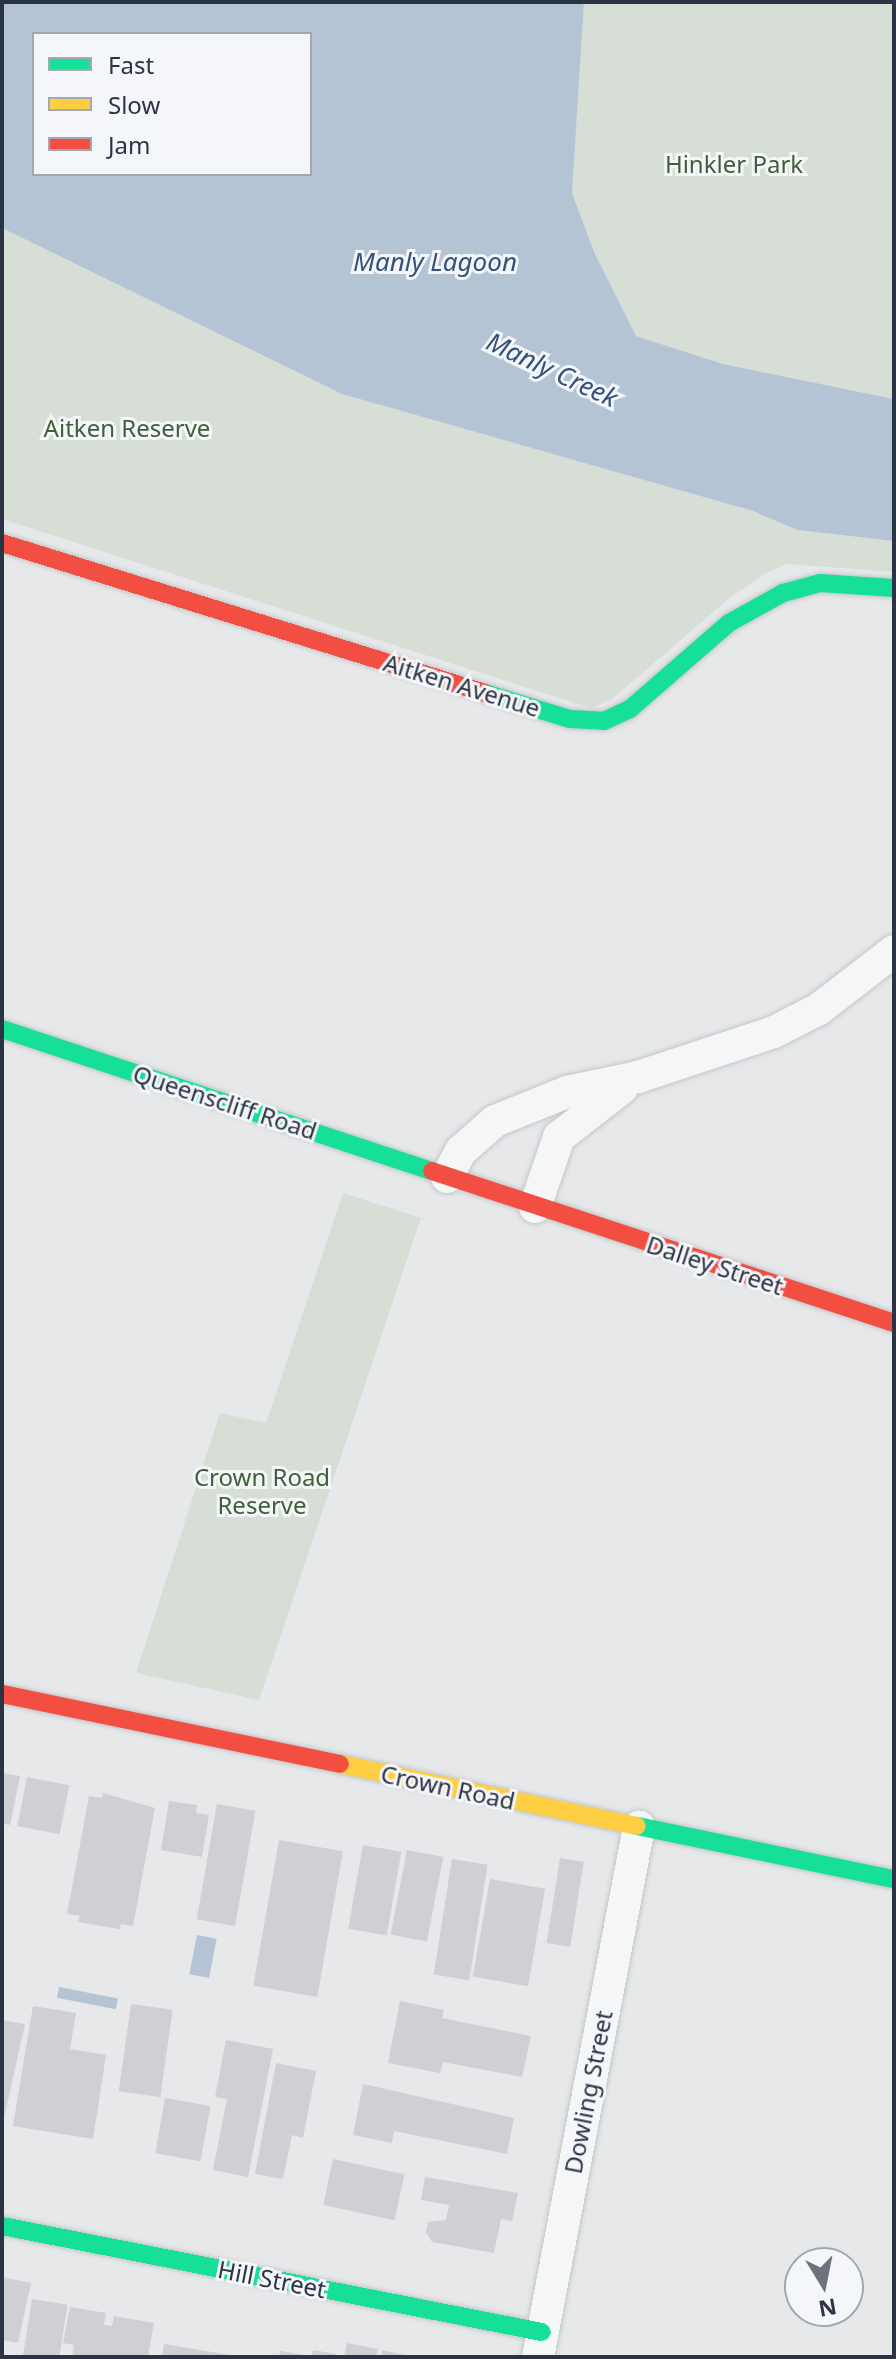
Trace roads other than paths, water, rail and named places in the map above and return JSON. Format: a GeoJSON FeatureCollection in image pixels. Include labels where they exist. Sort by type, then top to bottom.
{"type":"FeatureCollection","features":[{"type":"Feature","properties":{"kind":"street","name":"Aitken Avenue"},"geometry":{"type":"LineString","coordinates":[[2,543],[570,719],[604,721],[630,709],[729,623],[783,593],[820,583],[894,588]]}},
{"type":"Feature","properties":{"kind":"street"},"geometry":{"type":"LineString","coordinates":[[447,1177],[461,1151],[495,1121],[567,1092],[638,1077],[774,1032],[819,1009],[894,951]]}},
{"type":"Feature","properties":{"kind":"street","name":"Queenscliff Road"},"geometry":{"type":"LineString","coordinates":[[2,1029],[535,1207]]}},
{"type":"Feature","properties":{"kind":"street"},"geometry":{"type":"LineString","coordinates":[[535,1207],[559,1137],[638,1077]]}},
{"type":"Feature","properties":{"kind":"street","name":"Dalley Street"},"geometry":{"type":"LineString","coordinates":[[535,1207],[894,1323]]}},
{"type":"Feature","properties":{"kind":"street","name":"Crown Road"},"geometry":{"type":"LineString","coordinates":[[2,1694],[894,1879]]}},
{"type":"Feature","properties":{"kind":"street","name":"Dowling Street"},"geometry":{"type":"LineString","coordinates":[[540,2345],[639,1827]]}},
{"type":"Feature","properties":{"kind":"street","name":"Hill Street"},"geometry":{"type":"LineString","coordinates":[[2,2226],[540,2345]]}},
{"type":"Feature","properties":{"kind":"water","name":"Manly Lagoon"},"geometry":{"type":"Polygon","coordinates":[[[2,2],[584,2],[572,193],[595,254],[636,336],[723,364],[894,399],[894,541],[797,530],[753,511],[342,394],[2,228],[2,2]]]}},
{"type":"Feature","properties":{"kind":"water"},"geometry":{"type":"Polygon","coordinates":[[[197,1935],[217,1939],[209,1978],[189,1974],[197,1935]]]}},
{"type":"Feature","properties":{"kind":"water"},"geometry":{"type":"Polygon","coordinates":[[[59,1987],[118,1998],[116,2009],[57,1998],[59,1987]]]}},
{"type":"Feature","properties":{"kind":"park label","name":"Hinkler Park"},"geometry":{"type":"Point","coordinates":[734,164]}},
{"type":"Feature","properties":{"kind":"park label","name":"Aitken Reserve"},"geometry":{"type":"Point","coordinates":[127,428]}},
{"type":"Feature","properties":{"kind":"park label","name":"Crown Road Reserve"},"geometry":{"type":"Point","coordinates":[262,1491]}},
{"type":"Feature","properties":{"kind":"water label","name":"Manly Creek"},"geometry":{"type":"Point","coordinates":[552,370]}}]}
